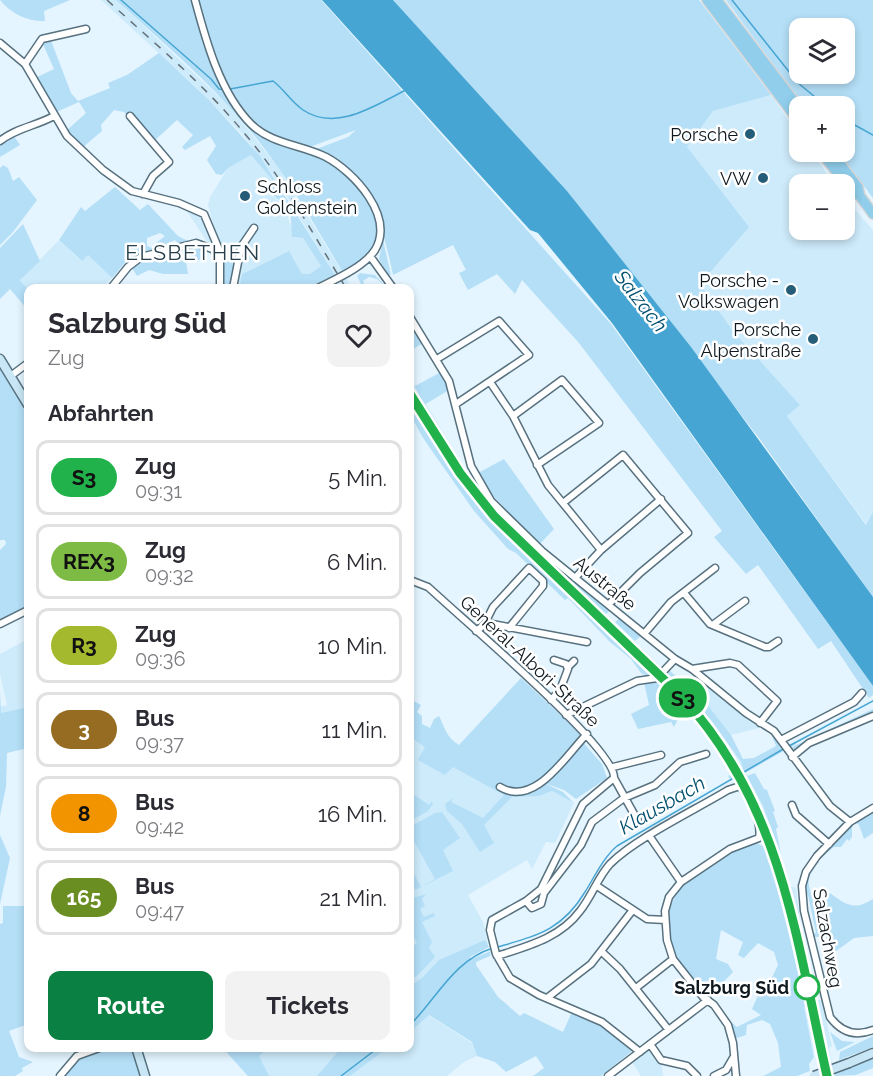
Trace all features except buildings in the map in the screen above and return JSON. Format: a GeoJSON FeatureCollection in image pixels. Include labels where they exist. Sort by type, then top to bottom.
{"type":"FeatureCollection","features":[{"type":"Feature","properties":{"kind":"main road"},"geometry":{"type":"LineString","coordinates":[[707,0],[789,108]]}},
{"type":"Feature","properties":{"kind":"main road"},"geometry":{"type":"LineString","coordinates":[[717,0],[789,96]]}},
{"type":"Feature","properties":{"kind":"main road"},"geometry":{"type":"LineString","coordinates":[[829,162],[852,192],[860,196]]}},
{"type":"Feature","properties":{"kind":"main road"},"geometry":{"type":"LineString","coordinates":[[839,162],[858,187],[860,196],[873,214]]}},
{"type":"Feature","properties":{"kind":"main road"},"geometry":{"type":"LineString","coordinates":[[0,359],[24,398]]}},
{"type":"Feature","properties":{"kind":"main road"},"geometry":{"type":"LineString","coordinates":[[138,1052],[145,1076]]}},
{"type":"Feature","properties":{"kind":"main road"},"geometry":{"type":"LineString","coordinates":[[814,1076],[873,1053]]}},
{"type":"Feature","properties":{"kind":"street"},"geometry":{"type":"LineString","coordinates":[[195,0],[208,48],[231,95],[247,119],[260,131],[325,156],[352,177],[372,204],[379,223],[378,243],[370,256],[324,284]]}},
{"type":"Feature","properties":{"kind":"street"},"geometry":{"type":"LineString","coordinates":[[25,64],[42,39],[86,29]]}},
{"type":"Feature","properties":{"kind":"street"},"geometry":{"type":"LineString","coordinates":[[0,43],[25,64],[67,136],[103,170],[123,186],[143,194],[179,203],[204,214],[220,252],[220,284]]}},
{"type":"Feature","properties":{"kind":"street"},"geometry":{"type":"LineString","coordinates":[[0,141],[11,132],[35,126],[54,116]]}},
{"type":"Feature","properties":{"kind":"street"},"geometry":{"type":"LineString","coordinates":[[130,116],[169,162],[153,176],[143,194]]}},
{"type":"Feature","properties":{"kind":"street"},"geometry":{"type":"LineString","coordinates":[[234,284],[241,247],[254,228]]}},
{"type":"Feature","properties":{"kind":"street"},"geometry":{"type":"LineString","coordinates":[[114,284],[128,267],[141,257],[196,243],[220,252]]}},
{"type":"Feature","properties":{"kind":"street"},"geometry":{"type":"LineString","coordinates":[[370,256],[390,284]]}},
{"type":"Feature","properties":{"kind":"street"},"geometry":{"type":"LineString","coordinates":[[437,359],[495,322],[503,322],[529,355],[456,404]]}},
{"type":"Feature","properties":{"kind":"street","name":"Austraße"},"geometry":{"type":"LineString","coordinates":[[414,323],[449,381],[471,466],[480,486],[508,520],[675,659],[692,669],[781,740],[830,806],[850,822]]}},
{"type":"Feature","properties":{"kind":"street"},"geometry":{"type":"LineString","coordinates":[[12,375],[24,366]]}},
{"type":"Feature","properties":{"kind":"street"},"geometry":{"type":"LineString","coordinates":[[513,416],[562,380],[599,423],[537,465]]}},
{"type":"Feature","properties":{"kind":"street"},"geometry":{"type":"LineString","coordinates":[[490,382],[513,416],[548,485],[601,550]]}},
{"type":"Feature","properties":{"kind":"street"},"geometry":{"type":"LineString","coordinates":[[563,503],[623,455],[688,534],[640,573],[609,604]]}},
{"type":"Feature","properties":{"kind":"street"},"geometry":{"type":"LineString","coordinates":[[575,578],[601,550],[661,499]]}},
{"type":"Feature","properties":{"kind":"street"},"geometry":{"type":"LineString","coordinates":[[476,631],[485,623],[493,607],[525,569],[529,568],[543,581],[543,586],[509,628]]}},
{"type":"Feature","properties":{"kind":"street"},"geometry":{"type":"LineString","coordinates":[[644,634],[671,602],[715,568]]}},
{"type":"Feature","properties":{"kind":"street","name":"General-Albori-Straße"},"geometry":{"type":"LineString","coordinates":[[414,582],[428,587],[551,700],[587,734],[613,767]]}},
{"type":"Feature","properties":{"kind":"street"},"geometry":{"type":"LineString","coordinates":[[684,592],[710,624],[765,647],[769,648],[778,641]]}},
{"type":"Feature","properties":{"kind":"street"},"geometry":{"type":"LineString","coordinates":[[714,624],[746,601]]}},
{"type":"Feature","properties":{"kind":"street"},"geometry":{"type":"LineString","coordinates":[[0,624],[24,612]]}},
{"type":"Feature","properties":{"kind":"street"},"geometry":{"type":"LineString","coordinates":[[485,623],[587,642]]}},
{"type":"Feature","properties":{"kind":"street"},"geometry":{"type":"LineString","coordinates":[[566,715],[637,681],[657,678],[675,659]]}},
{"type":"Feature","properties":{"kind":"street"},"geometry":{"type":"LineString","coordinates":[[554,660],[568,667]]}},
{"type":"Feature","properties":{"kind":"street"},"geometry":{"type":"LineString","coordinates":[[551,700],[560,690],[568,667],[574,661]]}},
{"type":"Feature","properties":{"kind":"street"},"geometry":{"type":"LineString","coordinates":[[692,669],[730,663],[738,665],[777,701],[759,723]]}},
{"type":"Feature","properties":{"kind":"street"},"geometry":{"type":"LineString","coordinates":[[781,740],[854,702],[862,693]]}},
{"type":"Feature","properties":{"kind":"street"},"geometry":{"type":"LineString","coordinates":[[791,755],[808,743],[873,716]]}},
{"type":"Feature","properties":{"kind":"street"},"geometry":{"type":"LineString","coordinates":[[500,787],[515,791],[537,786],[587,734]]}},
{"type":"Feature","properties":{"kind":"street"},"geometry":{"type":"LineString","coordinates":[[639,823],[614,778],[613,767],[661,754]]}},
{"type":"Feature","properties":{"kind":"street"},"geometry":{"type":"LineString","coordinates":[[526,902],[532,908],[538,906],[544,893],[581,844],[592,822],[624,798],[650,788],[687,758],[706,754]]}},
{"type":"Feature","properties":{"kind":"street"},"geometry":{"type":"LineString","coordinates":[[614,778],[583,804],[545,883],[526,902],[492,920],[490,930],[496,955],[510,978],[547,998],[609,1026],[640,1052]]}},
{"type":"Feature","properties":{"kind":"street"},"geometry":{"type":"LineString","coordinates":[[496,955],[537,944],[561,930],[580,912],[611,863],[728,790],[736,786],[743,789],[760,827],[759,837],[730,849],[681,882],[669,897],[665,920],[667,940],[673,959],[728,1025],[735,1076],[717,1075]]}},
{"type":"Feature","properties":{"kind":"street"},"geometry":{"type":"LineString","coordinates":[[792,805],[796,815],[829,844]]}},
{"type":"Feature","properties":{"kind":"street","name":"Salzachweg"},"geometry":{"type":"LineString","coordinates":[[873,808],[850,822],[829,844],[806,872],[802,893],[824,1001],[830,1017],[840,1028],[854,1034],[873,1030]]}},
{"type":"Feature","properties":{"kind":"street"},"geometry":{"type":"LineString","coordinates":[[650,837],[681,882]]}},
{"type":"Feature","properties":{"kind":"street"},"geometry":{"type":"LineString","coordinates":[[597,886],[646,919],[665,920]]}},
{"type":"Feature","properties":{"kind":"street"},"geometry":{"type":"LineString","coordinates":[[547,998],[591,964],[632,911]]}},
{"type":"Feature","properties":{"kind":"street"},"geometry":{"type":"LineString","coordinates":[[602,952],[636,988],[668,1029]]}},
{"type":"Feature","properties":{"kind":"street"},"geometry":{"type":"LineString","coordinates":[[636,988],[673,959]]}},
{"type":"Feature","properties":{"kind":"street"},"geometry":{"type":"LineString","coordinates":[[608,1076],[708,1000]]}},
{"type":"Feature","properties":{"kind":"street"},"geometry":{"type":"LineString","coordinates":[[650,1044],[661,1060],[687,1066],[697,1076]]}},
{"type":"Feature","properties":{"kind":"street"},"geometry":{"type":"LineString","coordinates":[[60,1076],[77,1056],[88,1052]]}},
{"type":"Feature","properties":{"kind":"street"},"geometry":{"type":"LineString","coordinates":[[717,1075],[734,1058]]}},
{"type":"Feature","properties":{"kind":"shaded area"},"geometry":{"type":"Polygon","coordinates":[[[0,0],[70,0],[44,11],[45,21],[20,16],[0,0]]]}},
{"type":"Feature","properties":{"kind":"shaded area"},"geometry":{"type":"Polygon","coordinates":[[[101,0],[116,0],[231,108],[277,166],[350,284],[341,284],[281,187],[243,135],[196,87],[101,0]]]}},
{"type":"Feature","properties":{"kind":"shaded area"},"geometry":{"type":"Polygon","coordinates":[[[116,0],[192,0],[217,75],[231,103],[261,132],[275,141],[335,166],[358,186],[365,196],[375,218],[377,229],[376,240],[368,254],[342,271],[286,180],[248,128],[201,78],[116,0]]]}},
{"type":"Feature","properties":{"kind":"shaded area"},"geometry":{"type":"Polygon","coordinates":[[[198,0],[321,0],[611,324],[873,686],[873,695],[869,698],[831,641],[818,649],[758,565],[746,574],[714,537],[722,531],[579,343],[522,280],[515,294],[497,274],[468,290],[459,273],[466,270],[453,245],[393,275],[384,236],[370,201],[360,185],[348,171],[314,150],[348,137],[356,130],[307,148],[274,136],[256,126],[236,102],[220,68],[198,0]]]}},
{"type":"Feature","properties":{"kind":"shaded area"},"geometry":{"type":"Polygon","coordinates":[[[393,0],[699,0],[771,95],[713,111],[687,147],[749,227],[700,284],[733,331],[800,405],[787,416],[866,525],[873,512],[873,597],[759,438],[567,191],[393,0]]]}},
{"type":"Feature","properties":{"kind":"shaded area"},"geometry":{"type":"Polygon","coordinates":[[[726,0],[873,0],[873,198],[846,162],[855,162],[855,96],[797,96],[726,0]]]}},
{"type":"Feature","properties":{"kind":"shaded area"},"geometry":{"type":"Polygon","coordinates":[[[50,38],[71,93],[78,101],[110,88],[108,83],[127,75],[159,53],[209,100],[259,155],[335,275],[318,284],[240,284],[242,274],[289,251],[302,274],[310,274],[321,266],[303,238],[292,237],[288,207],[266,190],[276,184],[251,155],[228,168],[222,175],[216,174],[207,160],[216,146],[210,136],[185,150],[182,147],[193,135],[177,120],[153,142],[124,112],[114,110],[101,125],[102,131],[82,148],[66,131],[86,113],[79,102],[54,113],[35,78],[54,69],[42,42],[50,38]]]}},
{"type":"Feature","properties":{"kind":"shaded area"},"geometry":{"type":"Polygon","coordinates":[[[771,95],[789,121],[789,162],[818,162],[828,174],[789,174],[789,240],[855,240],[855,209],[873,230],[873,512],[867,525],[787,416],[800,405],[733,331],[700,284],[687,147],[713,111],[771,95]]]}},
{"type":"Feature","properties":{"kind":"shaded area"},"geometry":{"type":"Polygon","coordinates":[[[12,133],[20,145],[0,157],[0,143],[12,133]]]}},
{"type":"Feature","properties":{"kind":"shaded area"},"geometry":{"type":"Polygon","coordinates":[[[251,155],[276,184],[266,191],[290,210],[288,218],[295,238],[303,238],[321,266],[310,274],[302,274],[289,251],[242,274],[240,284],[230,284],[208,205],[210,197],[228,168],[251,155]]]}},
{"type":"Feature","properties":{"kind":"shaded area"},"geometry":{"type":"Polygon","coordinates":[[[3,165],[8,168],[13,181],[19,177],[37,200],[0,245],[0,168],[3,165]]]}},
{"type":"Feature","properties":{"kind":"shaded area"},"geometry":{"type":"Polygon","coordinates":[[[115,187],[140,210],[148,204],[178,236],[190,242],[179,246],[175,240],[129,262],[127,260],[112,278],[88,255],[82,261],[59,240],[81,207],[85,211],[115,187]],[[160,233],[147,238],[147,246],[152,248],[157,246],[156,243],[165,236],[160,233]]]}},
{"type":"Feature","properties":{"kind":"shaded area"},"geometry":{"type":"Polygon","coordinates":[[[184,207],[197,212],[204,219],[216,247],[210,246],[184,207]]]}},
{"type":"Feature","properties":{"kind":"shaded area"},"geometry":{"type":"Polygon","coordinates":[[[23,224],[40,261],[20,280],[24,285],[24,305],[10,289],[0,299],[0,248],[23,224]]]}},
{"type":"Feature","properties":{"kind":"shaded area"},"geometry":{"type":"Polygon","coordinates":[[[59,240],[81,261],[88,255],[112,278],[106,284],[24,285],[20,280],[59,240]]]}},
{"type":"Feature","properties":{"kind":"shaded area"},"geometry":{"type":"Polygon","coordinates":[[[383,240],[391,275],[387,274],[379,259],[383,240]]]}},
{"type":"Feature","properties":{"kind":"shaded area"},"geometry":{"type":"Polygon","coordinates":[[[191,246],[200,247],[203,259],[186,262],[188,274],[163,274],[149,270],[137,276],[132,268],[135,261],[191,246]]]}},
{"type":"Feature","properties":{"kind":"shaded area"},"geometry":{"type":"Polygon","coordinates":[[[222,251],[235,254],[231,284],[223,284],[222,251]]]}},
{"type":"Feature","properties":{"kind":"shaded area"},"geometry":{"type":"Polygon","coordinates":[[[360,273],[375,275],[383,284],[369,277],[363,281],[364,284],[361,284],[357,276],[360,273]]]}},
{"type":"Feature","properties":{"kind":"shaded area"},"geometry":{"type":"Polygon","coordinates":[[[414,328],[415,328],[423,343],[414,349],[414,328]]]}},
{"type":"Feature","properties":{"kind":"shaded area"},"geometry":{"type":"Polygon","coordinates":[[[0,369],[24,404],[24,609],[0,621],[0,550],[6,544],[5,540],[0,540],[0,369]]]}},
{"type":"Feature","properties":{"kind":"shaded area"},"geometry":{"type":"Polygon","coordinates":[[[441,372],[449,390],[424,405],[415,386],[441,372]]]}},
{"type":"Feature","properties":{"kind":"shaded area"},"geometry":{"type":"Polygon","coordinates":[[[414,384],[465,469],[498,513],[673,678],[711,720],[741,763],[770,821],[790,886],[796,888],[803,943],[817,1000],[822,1000],[832,1046],[829,1048],[832,1063],[822,1068],[818,1052],[814,1052],[804,1007],[807,1006],[776,870],[757,815],[734,768],[704,726],[681,700],[522,551],[481,506],[451,467],[414,407],[414,384]]]}},
{"type":"Feature","properties":{"kind":"shaded area"},"geometry":{"type":"Polygon","coordinates":[[[414,407],[457,476],[490,518],[550,579],[657,676],[646,676],[641,673],[631,659],[610,642],[568,598],[565,600],[516,553],[508,549],[474,511],[414,421],[414,407]]]}},
{"type":"Feature","properties":{"kind":"shaded area"},"geometry":{"type":"Polygon","coordinates":[[[504,459],[554,529],[539,545],[502,508],[503,506],[487,490],[478,473],[504,459]]]}},
{"type":"Feature","properties":{"kind":"shaded area"},"geometry":{"type":"Polygon","coordinates":[[[551,563],[553,563],[611,609],[606,614],[551,563]]]}},
{"type":"Feature","properties":{"kind":"shaded area"},"geometry":{"type":"Polygon","coordinates":[[[621,617],[642,635],[635,641],[615,622],[621,617]]]}},
{"type":"Feature","properties":{"kind":"shaded area"},"geometry":{"type":"Polygon","coordinates":[[[24,641],[24,708],[1,713],[0,707],[7,705],[0,674],[0,654],[24,641]]]}},
{"type":"Feature","properties":{"kind":"shaded area"},"geometry":{"type":"Polygon","coordinates":[[[669,670],[707,704],[731,735],[743,759],[754,758],[776,746],[772,736],[775,734],[782,748],[795,742],[796,744],[731,781],[728,776],[743,768],[741,762],[711,720],[666,672],[669,670]]]}},
{"type":"Feature","properties":{"kind":"shaded area"},"geometry":{"type":"Polygon","coordinates":[[[521,678],[585,738],[582,741],[602,764],[607,778],[576,799],[564,790],[544,783],[563,792],[574,803],[552,791],[539,796],[512,797],[484,825],[494,843],[480,852],[462,824],[447,811],[445,804],[453,798],[451,802],[483,818],[504,795],[453,767],[445,775],[418,760],[425,747],[414,740],[414,701],[421,705],[417,712],[422,716],[422,724],[430,728],[434,719],[439,716],[449,735],[459,745],[521,678]]]}},
{"type":"Feature","properties":{"kind":"shaded area"},"geometry":{"type":"Polygon","coordinates":[[[660,678],[681,700],[676,701],[682,711],[674,727],[671,722],[638,729],[631,714],[649,705],[644,682],[660,678]]]}},
{"type":"Feature","properties":{"kind":"shaded area"},"geometry":{"type":"Polygon","coordinates":[[[711,685],[763,727],[731,735],[707,704],[698,699],[711,685]]]}},
{"type":"Feature","properties":{"kind":"shaded area"},"geometry":{"type":"Polygon","coordinates":[[[0,689],[1,713],[24,708],[24,749],[7,753],[6,787],[0,816],[0,689]]]}},
{"type":"Feature","properties":{"kind":"shaded area"},"geometry":{"type":"Polygon","coordinates":[[[873,709],[873,713],[795,752],[792,747],[873,709]]]}},
{"type":"Feature","properties":{"kind":"shaded area"},"geometry":{"type":"Polygon","coordinates":[[[414,733],[539,796],[552,791],[574,803],[555,843],[546,842],[532,869],[527,860],[468,895],[483,922],[488,944],[455,961],[414,997],[414,733]]]}},
{"type":"Feature","properties":{"kind":"shaded area"},"geometry":{"type":"Polygon","coordinates":[[[755,773],[764,789],[767,790],[775,811],[773,812],[778,827],[776,829],[781,854],[763,806],[747,776],[755,773]]]}},
{"type":"Feature","properties":{"kind":"shaded area"},"geometry":{"type":"Polygon","coordinates":[[[414,795],[429,805],[432,801],[433,804],[428,811],[414,819],[414,795]]]}},
{"type":"Feature","properties":{"kind":"shaded area"},"geometry":{"type":"Polygon","coordinates":[[[873,811],[873,833],[864,839],[859,825],[855,822],[873,811]]]}},
{"type":"Feature","properties":{"kind":"shaded area"},"geometry":{"type":"Polygon","coordinates":[[[442,812],[460,838],[443,850],[453,871],[421,887],[435,879],[414,841],[414,825],[435,813],[442,812]]]}},
{"type":"Feature","properties":{"kind":"shaded area"},"geometry":{"type":"Polygon","coordinates":[[[852,824],[852,837],[849,841],[847,839],[841,847],[834,847],[820,858],[852,824]]]}},
{"type":"Feature","properties":{"kind":"shaded area"},"geometry":{"type":"Polygon","coordinates":[[[0,835],[10,858],[0,904],[0,835]]]}},
{"type":"Feature","properties":{"kind":"shaded area"},"geometry":{"type":"Polygon","coordinates":[[[754,842],[767,848],[807,1006],[804,1007],[814,1057],[809,1064],[810,1071],[797,1076],[763,1076],[781,1067],[778,1043],[770,1024],[762,1020],[747,1025],[746,1035],[734,1039],[724,1016],[737,1027],[761,1015],[752,1009],[760,991],[765,992],[778,965],[774,952],[758,943],[744,958],[738,955],[743,942],[721,930],[716,959],[728,964],[733,972],[712,994],[707,996],[688,975],[676,957],[668,930],[669,911],[676,895],[687,881],[718,858],[754,842]]]}},
{"type":"Feature","properties":{"kind":"shaded area"},"geometry":{"type":"Polygon","coordinates":[[[817,861],[819,862],[809,878],[814,903],[830,893],[841,901],[855,906],[873,899],[873,936],[854,938],[828,957],[832,945],[826,937],[813,937],[812,934],[816,933],[808,895],[804,896],[807,877],[817,861]]]}},
{"type":"Feature","properties":{"kind":"shaded area"},"geometry":{"type":"Polygon","coordinates":[[[414,874],[421,887],[415,890],[414,887],[414,874]]]}},
{"type":"Feature","properties":{"kind":"shaded area"},"geometry":{"type":"Polygon","coordinates":[[[426,894],[422,899],[425,906],[420,909],[424,917],[434,913],[435,916],[422,922],[432,942],[429,948],[435,957],[414,978],[414,945],[417,943],[414,937],[414,898],[426,894]]]}},
{"type":"Feature","properties":{"kind":"shaded area"},"geometry":{"type":"Polygon","coordinates":[[[3,906],[24,906],[24,1025],[9,1031],[19,1057],[33,1062],[22,1068],[23,1071],[15,1076],[0,1076],[0,924],[3,923],[3,906]]]}},
{"type":"Feature","properties":{"kind":"shaded area"},"geometry":{"type":"Polygon","coordinates":[[[485,940],[489,947],[470,957],[471,959],[491,951],[490,956],[476,962],[476,965],[498,997],[520,1016],[524,1013],[563,1032],[572,1012],[604,1026],[632,1051],[601,1076],[533,1076],[544,1068],[536,1056],[506,1072],[495,1062],[477,1056],[472,1042],[429,1015],[414,1028],[414,983],[439,960],[485,940]]]}},
{"type":"Feature","properties":{"kind":"shaded area"},"geometry":{"type":"Polygon","coordinates":[[[428,1015],[472,1043],[477,1056],[464,1062],[447,1076],[350,1076],[382,1052],[414,1052],[414,1028],[428,1015]]]}},
{"type":"Feature","properties":{"kind":"shaded area"},"geometry":{"type":"Polygon","coordinates":[[[830,1032],[842,1041],[855,1042],[837,1051],[830,1032]]]}},
{"type":"Feature","properties":{"kind":"shaded area"},"geometry":{"type":"Polygon","coordinates":[[[873,1036],[873,1047],[839,1060],[840,1052],[873,1036]]]}},
{"type":"Feature","properties":{"kind":"shaded area"},"geometry":{"type":"Polygon","coordinates":[[[650,1044],[661,1060],[663,1076],[641,1076],[630,1059],[650,1044]]]}},
{"type":"Feature","properties":{"kind":"shaded area"},"geometry":{"type":"Polygon","coordinates":[[[83,1052],[134,1052],[141,1076],[60,1076],[83,1052]]]}},
{"type":"Feature","properties":{"kind":"shaded area"},"geometry":{"type":"Polygon","coordinates":[[[226,1052],[349,1052],[328,1076],[248,1076],[226,1052]]]}},
{"type":"Feature","properties":{"kind":"shaded area"},"geometry":{"type":"Polygon","coordinates":[[[226,1052],[264,1052],[259,1056],[269,1076],[248,1076],[226,1052]]]}},
{"type":"Feature","properties":{"kind":"shaded area"},"geometry":{"type":"Polygon","coordinates":[[[338,1052],[382,1052],[350,1076],[317,1076],[338,1052]]]}},
{"type":"Feature","properties":{"kind":"shaded area"},"geometry":{"type":"Polygon","coordinates":[[[873,1059],[873,1068],[856,1075],[835,1076],[834,1074],[873,1059]]]}},
{"type":"Feature","properties":{"kind":"water","name":"Salzach"},"geometry":{"type":"Polygon","coordinates":[[[322,0],[393,0],[567,191],[691,347],[873,597],[873,686],[612,323],[538,233],[530,230],[322,0]]]}},
{"type":"Feature","properties":{"kind":"waterway"},"geometry":{"type":"LineString","coordinates":[[121,0],[211,79],[219,89],[226,90]]}},
{"type":"Feature","properties":{"kind":"waterway"},"geometry":{"type":"LineString","coordinates":[[732,0],[798,83],[814,96]]}},
{"type":"Feature","properties":{"kind":"waterway"},"geometry":{"type":"LineString","coordinates":[[230,89],[273,81],[303,110],[328,118],[342,118],[355,114],[404,91]]}},
{"type":"Feature","properties":{"kind":"waterway"},"geometry":{"type":"LineString","coordinates":[[855,125],[873,135]]}},
{"type":"Feature","properties":{"kind":"waterway","name":"Klausbach"},"geometry":{"type":"LineString","coordinates":[[789,746],[873,701]]}},
{"type":"Feature","properties":{"kind":"waterway","name":"Klausbach"},"geometry":{"type":"LineString","coordinates":[[498,947],[525,939],[558,923],[576,905],[603,862],[617,846],[785,748]]}},
{"type":"Feature","properties":{"kind":"waterway","name":"Klausbach"},"geometry":{"type":"LineString","coordinates":[[414,1021],[467,961],[493,948]]}},
{"type":"Feature","properties":{"kind":"waterway","name":"Klausbach"},"geometry":{"type":"LineString","coordinates":[[341,1076],[372,1052]]}},
{"type":"Feature","properties":{"kind":"railway"},"geometry":{"type":"LineString","coordinates":[[107,0],[196,81],[260,152],[311,229],[344,284]]}},
{"type":"Feature","properties":{"kind":"railway"},"geometry":{"type":"LineString","coordinates":[[414,393],[457,463],[496,514],[686,696],[719,737],[746,781],[767,827],[783,875],[809,974],[831,1076]]}},
{"type":"Feature","properties":{"kind":"train","name":"S3"},"geometry":{"type":"LineString","coordinates":[[414,401],[460,473],[494,516],[525,549],[665,679],[706,724],[736,766],[757,808],[777,864],[827,1076]]}},
{"type":"Feature","properties":{"kind":"place","name":"Porsche"},"geometry":{"type":"Point","coordinates":[750,134]}},
{"type":"Feature","properties":{"kind":"place","name":"VW"},"geometry":{"type":"Point","coordinates":[763,178]}},
{"type":"Feature","properties":{"kind":"place","name":"Schloss Goldenstein"},"geometry":{"type":"Point","coordinates":[245,196]}},
{"type":"Feature","properties":{"kind":"place","name":"Porsche - Volkswagen"},"geometry":{"type":"Point","coordinates":[791,290]}},
{"type":"Feature","properties":{"kind":"place","name":"Porsche Alpenstraße"},"geometry":{"type":"Point","coordinates":[813,339]}},
{"type":"Feature","properties":{"kind":"place","name":"Salzburg Süd"},"geometry":{"type":"Point","coordinates":[807,987]}},
{"type":"Feature","properties":{"kind":"district","name":"ELSBETHEN"},"geometry":{"type":"Point","coordinates":[193,252]}}]}
